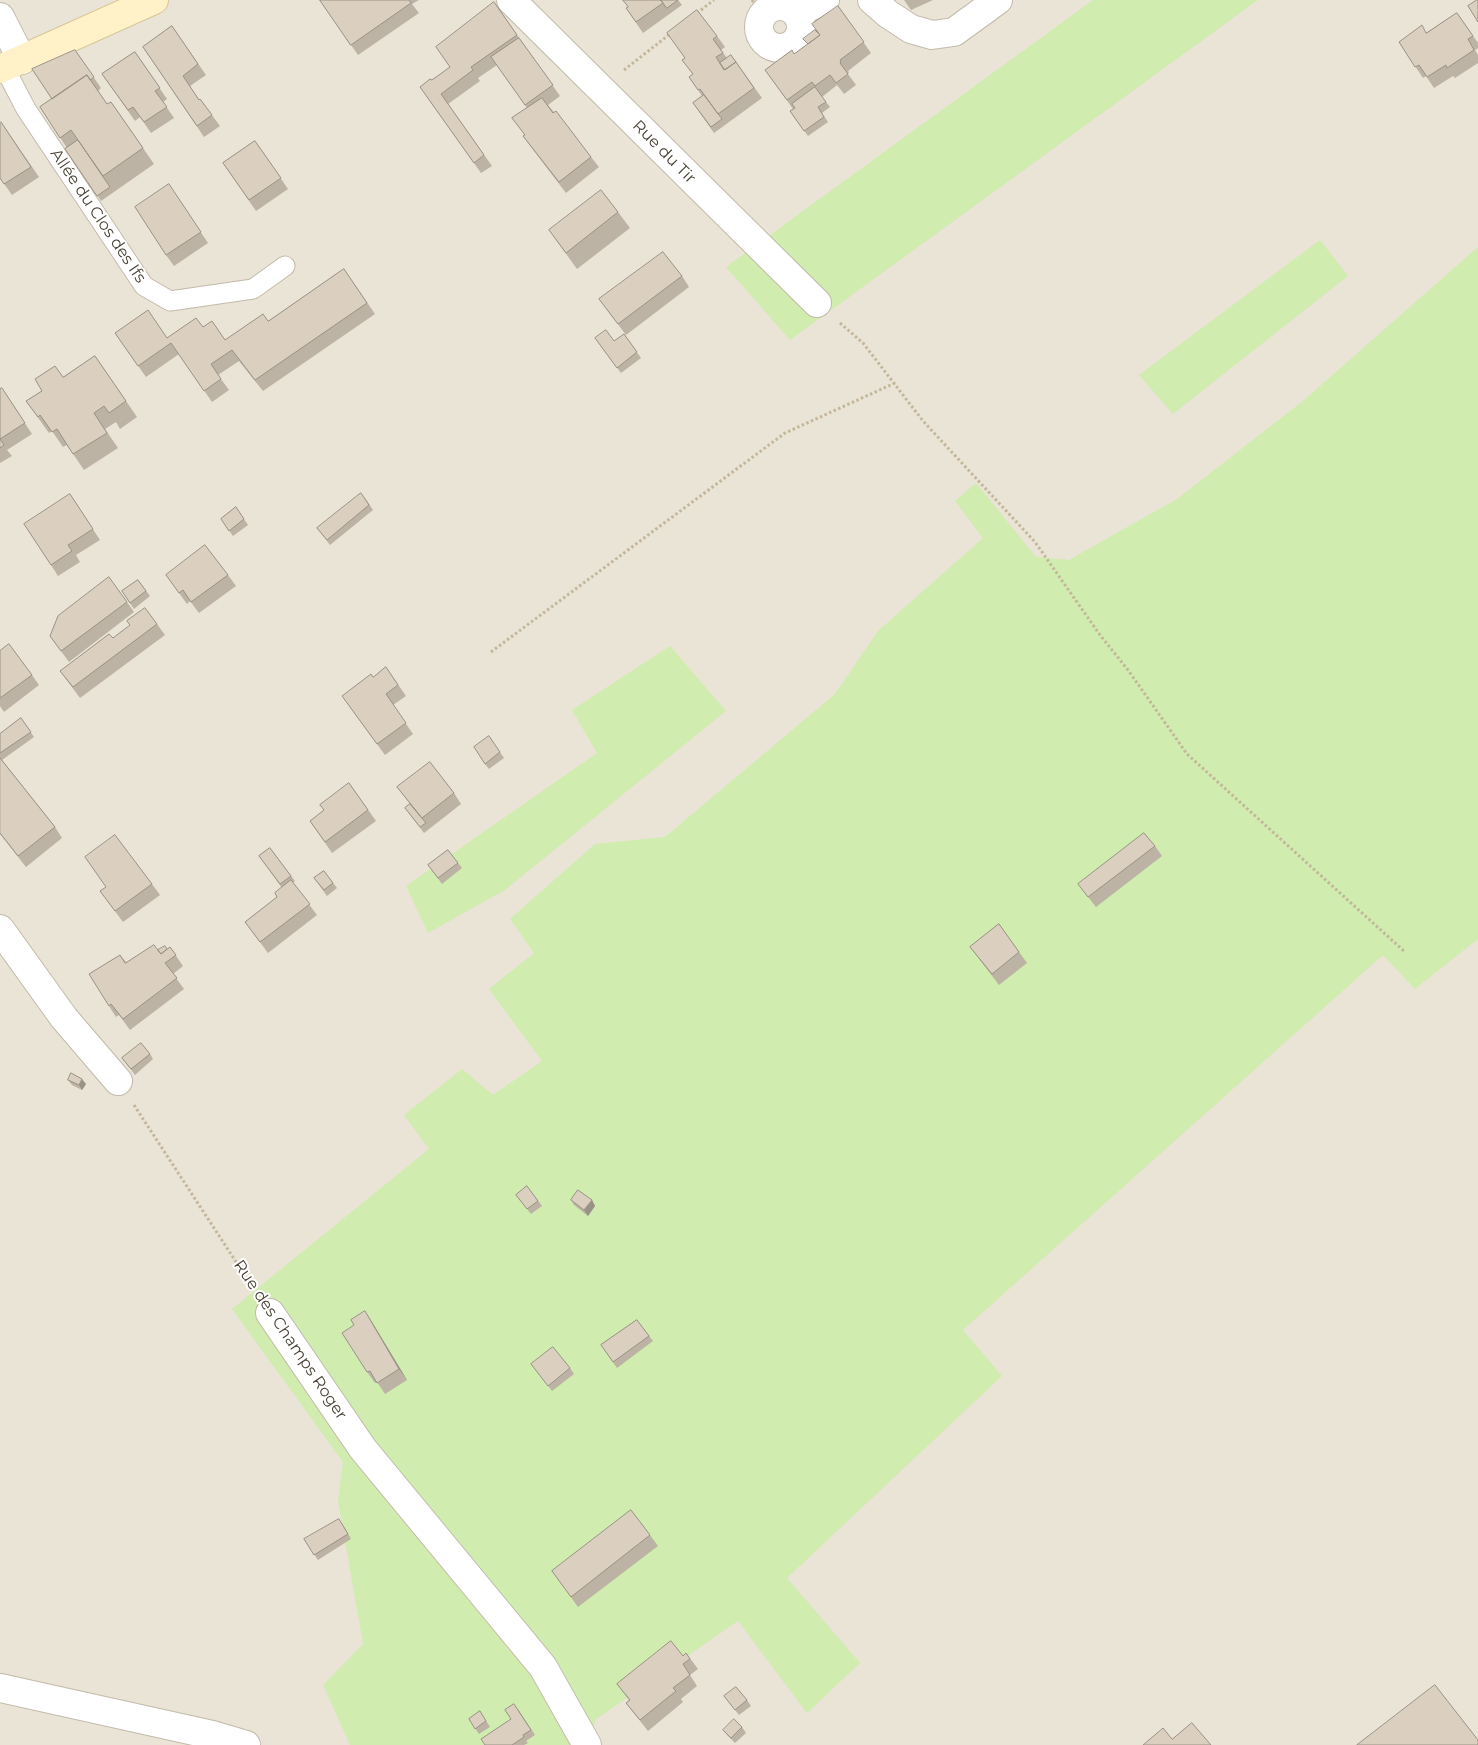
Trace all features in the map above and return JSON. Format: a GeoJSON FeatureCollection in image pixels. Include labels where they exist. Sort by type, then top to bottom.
{"type":"FeatureCollection","features":[{"type":"Feature","properties":{"kind":"street"},"geometry":{"type":"LineString","coordinates":[[0,17],[8,65],[154,0]]}},
{"type":"Feature","properties":{"kind":"street","name":"Rue du Tir"},"geometry":{"type":"LineString","coordinates":[[511,0],[817,303]]}},
{"type":"Feature","properties":{"kind":"street"},"geometry":{"type":"LineString","coordinates":[[796,13],[825,0]]}},
{"type":"Feature","properties":{"kind":"street"},"geometry":{"type":"LineString","coordinates":[[872,0],[888,14],[912,29],[932,36],[954,32],[998,0]]}},
{"type":"Feature","properties":{"kind":"street"},"geometry":{"type":"LineString","coordinates":[[786,6],[796,13],[801,27],[798,39],[791,45],[780,49],[770,47],[764,42],[759,34],[757,7],[768,9],[786,6]]}},
{"type":"Feature","properties":{"kind":"street"},"geometry":{"type":"LineString","coordinates":[[0,929],[64,1018],[118,1081]]}},
{"type":"Feature","properties":{"kind":"street","name":"Rue des Champs Roger"},"geometry":{"type":"LineString","coordinates":[[270,1313],[363,1449],[543,1667],[588,1745]]}},
{"type":"Feature","properties":{"kind":"street"},"geometry":{"type":"LineString","coordinates":[[0,1688],[212,1735],[246,1745]]}},
{"type":"Feature","properties":{"kind":"lane","name":"Allée du Clos des Ifs"},"geometry":{"type":"LineString","coordinates":[[8,65],[26,109],[144,286],[170,301],[253,289],[285,266]]}},
{"type":"Feature","properties":{"kind":"path"},"geometry":{"type":"LineString","coordinates":[[691,18],[714,0]]}},
{"type":"Feature","properties":{"kind":"path"},"geometry":{"type":"LineString","coordinates":[[600,89],[676,29]]}},
{"type":"Feature","properties":{"kind":"path"},"geometry":{"type":"LineString","coordinates":[[817,303],[864,343],[923,421],[1035,542],[1100,636],[1128,670],[1187,754],[1405,952]]}},
{"type":"Feature","properties":{"kind":"path"},"geometry":{"type":"LineString","coordinates":[[491,652],[785,433],[895,383]]}},
{"type":"Feature","properties":{"kind":"path","name":"Rue des Champs Roger"},"geometry":{"type":"LineString","coordinates":[[118,1081],[270,1313]]}},
{"type":"Feature","properties":{"kind":"shaded area"},"geometry":{"type":"Polygon","coordinates":[[[0,0],[1478,0],[1478,1745],[0,1745],[0,0]]]}},
{"type":"Feature","properties":{"kind":"green space"},"geometry":{"type":"Polygon","coordinates":[[[1093,0],[1258,0],[790,340],[726,267],[1093,0]]]}},
{"type":"Feature","properties":{"kind":"green space"},"geometry":{"type":"Polygon","coordinates":[[[1320,240],[1348,276],[1173,414],[1139,375],[1320,240]]]}},
{"type":"Feature","properties":{"kind":"green space"},"geometry":{"type":"Polygon","coordinates":[[[1478,247],[1478,939],[1415,989],[1383,955],[963,1330],[1002,1376],[787,1578],[860,1663],[807,1713],[738,1621],[595,1720],[591,1745],[350,1745],[323,1685],[363,1644],[338,1501],[343,1462],[232,1309],[429,1149],[404,1115],[462,1069],[493,1095],[542,1061],[489,989],[534,953],[510,919],[595,844],[665,837],[835,694],[878,631],[983,538],[955,501],[976,483],[1036,557],[1069,560],[1177,499],[1303,401],[1478,247]]]}},
{"type":"Feature","properties":{"kind":"green space"},"geometry":{"type":"Polygon","coordinates":[[[670,646],[726,711],[505,890],[428,933],[406,886],[597,753],[572,710],[670,646]]]}},
{"type":"Feature","properties":{"kind":"building"},"geometry":{"type":"Polygon","coordinates":[[[320,0],[409,0],[411,3],[351,45],[320,0]]]}},
{"type":"Feature","properties":{"kind":"building"},"geometry":{"type":"Polygon","coordinates":[[[623,0],[661,0],[663,3],[636,22],[623,0]]]}},
{"type":"Feature","properties":{"kind":"building"},"geometry":{"type":"Polygon","coordinates":[[[661,0],[678,0],[667,8],[661,0]]]}},
{"type":"Feature","properties":{"kind":"building"},"geometry":{"type":"Polygon","coordinates":[[[1478,0],[1478,22],[1468,6],[1478,0]]]}},
{"type":"Feature","properties":{"kind":"building"},"geometry":{"type":"Polygon","coordinates":[[[494,2],[517,35],[471,67],[473,70],[441,94],[484,155],[474,163],[420,87],[450,67],[436,47],[494,2]]]}},
{"type":"Feature","properties":{"kind":"building"},"geometry":{"type":"Polygon","coordinates":[[[838,6],[864,42],[840,60],[848,74],[836,83],[830,75],[815,86],[812,82],[787,100],[765,70],[792,50],[794,54],[820,35],[812,24],[838,6]]]}},
{"type":"Feature","properties":{"kind":"building"},"geometry":{"type":"Polygon","coordinates":[[[697,10],[717,36],[713,39],[723,53],[716,57],[724,70],[736,62],[754,88],[718,114],[689,77],[693,74],[682,60],[685,58],[667,33],[697,10]]]}},
{"type":"Feature","properties":{"kind":"building"},"geometry":{"type":"Polygon","coordinates":[[[1457,13],[1473,36],[1468,39],[1474,50],[1447,68],[1446,65],[1427,77],[1419,65],[1415,67],[1399,42],[1422,25],[1426,33],[1457,13]]]}},
{"type":"Feature","properties":{"kind":"building"},"geometry":{"type":"Polygon","coordinates":[[[172,26],[198,64],[183,76],[212,115],[197,126],[143,47],[172,26]]]}},
{"type":"Feature","properties":{"kind":"building"},"geometry":{"type":"Polygon","coordinates":[[[815,30],[820,35],[808,44],[803,39],[815,30]]]}},
{"type":"Feature","properties":{"kind":"building"},"geometry":{"type":"Polygon","coordinates":[[[519,38],[553,85],[525,105],[491,57],[519,38]]]}},
{"type":"Feature","properties":{"kind":"building"},"geometry":{"type":"Polygon","coordinates":[[[75,50],[94,77],[90,80],[87,75],[52,99],[32,69],[75,50]]]}},
{"type":"Feature","properties":{"kind":"building"},"geometry":{"type":"Polygon","coordinates":[[[135,52],[160,88],[155,91],[167,107],[144,122],[133,107],[128,110],[102,74],[135,52]]]}},
{"type":"Feature","properties":{"kind":"building"},"geometry":{"type":"Polygon","coordinates":[[[731,55],[736,62],[725,70],[720,63],[731,55]]]}},
{"type":"Feature","properties":{"kind":"building"},"geometry":{"type":"Polygon","coordinates":[[[87,75],[107,104],[111,102],[143,148],[103,176],[71,130],[60,138],[40,107],[87,75]]]}},
{"type":"Feature","properties":{"kind":"building"},"geometry":{"type":"Polygon","coordinates":[[[815,87],[826,102],[818,107],[824,117],[804,131],[790,111],[795,108],[792,104],[815,87]]]}},
{"type":"Feature","properties":{"kind":"building"},"geometry":{"type":"Polygon","coordinates":[[[704,95],[722,119],[711,127],[693,103],[704,95]]]}},
{"type":"Feature","properties":{"kind":"building"},"geometry":{"type":"Polygon","coordinates":[[[542,98],[553,113],[556,111],[591,157],[559,182],[523,136],[525,135],[512,118],[542,98]]]}},
{"type":"Feature","properties":{"kind":"building"},"geometry":{"type":"Polygon","coordinates":[[[1,122],[31,167],[4,184],[0,178],[1,122]]]}},
{"type":"Feature","properties":{"kind":"building"},"geometry":{"type":"Polygon","coordinates":[[[78,140],[110,187],[97,196],[65,149],[78,140]]]}},
{"type":"Feature","properties":{"kind":"building"},"geometry":{"type":"Polygon","coordinates":[[[255,141],[281,178],[249,200],[223,163],[255,141]]]}},
{"type":"Feature","properties":{"kind":"building"},"geometry":{"type":"Polygon","coordinates":[[[169,184],[201,232],[166,255],[135,207],[169,184]]]}},
{"type":"Feature","properties":{"kind":"building"},"geometry":{"type":"Polygon","coordinates":[[[601,190],[618,212],[566,253],[549,230],[601,190]]]}},
{"type":"Feature","properties":{"kind":"building"},"geometry":{"type":"Polygon","coordinates":[[[663,252],[682,276],[618,324],[599,299],[663,252]]]}},
{"type":"Feature","properties":{"kind":"building"},"geometry":{"type":"Polygon","coordinates":[[[344,269],[367,303],[255,380],[232,350],[211,364],[221,379],[204,391],[171,343],[138,366],[115,333],[148,310],[167,338],[196,318],[203,327],[212,321],[225,340],[263,314],[268,321],[344,269]]]}},
{"type":"Feature","properties":{"kind":"building"},"geometry":{"type":"Polygon","coordinates":[[[606,330],[614,341],[624,334],[637,352],[617,368],[595,338],[606,330]]]}},
{"type":"Feature","properties":{"kind":"building"},"geometry":{"type":"Polygon","coordinates":[[[95,356],[126,401],[109,413],[104,406],[94,413],[107,433],[73,454],[57,429],[52,432],[40,415],[38,417],[26,401],[42,391],[35,379],[55,366],[63,377],[95,356]]]}},
{"type":"Feature","properties":{"kind":"building"},"geometry":{"type":"Polygon","coordinates":[[[2,388],[25,423],[0,439],[0,389],[2,388]]]}},
{"type":"Feature","properties":{"kind":"building"},"geometry":{"type":"Polygon","coordinates":[[[0,439],[4,445],[0,448],[0,439]]]}},
{"type":"Feature","properties":{"kind":"building"},"geometry":{"type":"Polygon","coordinates":[[[361,493],[369,505],[327,540],[317,528],[361,493]]]}},
{"type":"Feature","properties":{"kind":"building"},"geometry":{"type":"Polygon","coordinates":[[[70,494],[93,529],[68,545],[72,551],[51,565],[24,524],[70,494]]]}},
{"type":"Feature","properties":{"kind":"building"},"geometry":{"type":"Polygon","coordinates":[[[236,507],[244,519],[229,531],[221,519],[236,507]]]}},
{"type":"Feature","properties":{"kind":"building"},"geometry":{"type":"Polygon","coordinates":[[[205,545],[228,575],[191,602],[183,590],[179,593],[166,575],[205,545]]]}},
{"type":"Feature","properties":{"kind":"building"},"geometry":{"type":"Polygon","coordinates":[[[109,577],[127,602],[61,651],[50,636],[58,616],[109,577]]]}},
{"type":"Feature","properties":{"kind":"building"},"geometry":{"type":"Polygon","coordinates":[[[138,580],[146,591],[130,603],[122,591],[138,580]]]}},
{"type":"Feature","properties":{"kind":"building"},"geometry":{"type":"Polygon","coordinates":[[[145,608],[157,624],[73,687],[60,671],[109,634],[113,638],[130,625],[127,621],[145,608]]]}},
{"type":"Feature","properties":{"kind":"building"},"geometry":{"type":"Polygon","coordinates":[[[9,644],[32,675],[0,698],[0,651],[9,644]]]}},
{"type":"Feature","properties":{"kind":"building"},"geometry":{"type":"Polygon","coordinates":[[[386,667],[398,685],[386,694],[406,723],[377,744],[342,696],[371,674],[373,677],[386,667]]]}},
{"type":"Feature","properties":{"kind":"building"},"geometry":{"type":"Polygon","coordinates":[[[21,718],[31,732],[0,753],[0,734],[21,718]]]}},
{"type":"Feature","properties":{"kind":"building"},"geometry":{"type":"Polygon","coordinates":[[[489,736],[500,752],[485,764],[474,747],[489,736]]]}},
{"type":"Feature","properties":{"kind":"building"},"geometry":{"type":"Polygon","coordinates":[[[0,758],[55,827],[18,856],[0,833],[0,758]]]}},
{"type":"Feature","properties":{"kind":"building"},"geometry":{"type":"Polygon","coordinates":[[[430,762],[454,793],[422,818],[397,787],[430,762]]]}},
{"type":"Feature","properties":{"kind":"building"},"geometry":{"type":"Polygon","coordinates":[[[349,783],[368,810],[325,842],[310,821],[324,810],[320,805],[349,783]]]}},
{"type":"Feature","properties":{"kind":"building"},"geometry":{"type":"Polygon","coordinates":[[[410,804],[426,823],[420,827],[405,808],[410,804]]]}},
{"type":"Feature","properties":{"kind":"building"},"geometry":{"type":"Polygon","coordinates":[[[1144,833],[1155,846],[1088,897],[1078,884],[1144,833]]]}},
{"type":"Feature","properties":{"kind":"building"},"geometry":{"type":"Polygon","coordinates":[[[115,835],[152,884],[115,911],[100,891],[106,887],[85,857],[115,835]]]}},
{"type":"Feature","properties":{"kind":"building"},"geometry":{"type":"Polygon","coordinates":[[[270,848],[291,876],[280,884],[259,856],[270,848]]]}},
{"type":"Feature","properties":{"kind":"building"},"geometry":{"type":"Polygon","coordinates":[[[448,850],[458,863],[438,878],[428,865],[448,850]]]}},
{"type":"Feature","properties":{"kind":"building"},"geometry":{"type":"Polygon","coordinates":[[[324,871],[333,883],[324,890],[314,878],[324,871]]]}},
{"type":"Feature","properties":{"kind":"building"},"geometry":{"type":"Polygon","coordinates":[[[291,880],[310,904],[260,942],[245,922],[277,897],[275,893],[291,880]]]}},
{"type":"Feature","properties":{"kind":"building"},"geometry":{"type":"Polygon","coordinates":[[[999,924],[1019,952],[992,974],[970,947],[999,924]]]}},
{"type":"Feature","properties":{"kind":"building"},"geometry":{"type":"Polygon","coordinates":[[[154,945],[161,954],[170,947],[176,955],[165,963],[177,978],[123,1019],[111,1004],[109,1006],[89,974],[120,955],[125,963],[154,945]]]}},
{"type":"Feature","properties":{"kind":"building"},"geometry":{"type":"Polygon","coordinates":[[[165,946],[167,949],[161,954],[158,950],[165,946]]]}},
{"type":"Feature","properties":{"kind":"building"},"geometry":{"type":"Polygon","coordinates":[[[141,1043],[150,1054],[131,1069],[122,1058],[141,1043]]]}},
{"type":"Feature","properties":{"kind":"building"},"geometry":{"type":"Polygon","coordinates":[[[71,1073],[82,1079],[79,1085],[68,1080],[71,1073]]]}},
{"type":"Feature","properties":{"kind":"building"},"geometry":{"type":"Polygon","coordinates":[[[527,1186],[538,1201],[527,1209],[516,1195],[527,1186]]]}},
{"type":"Feature","properties":{"kind":"building"},"geometry":{"type":"Polygon","coordinates":[[[578,1190],[592,1200],[584,1210],[571,1200],[578,1190]]]}},
{"type":"Feature","properties":{"kind":"building"},"geometry":{"type":"Polygon","coordinates":[[[365,1311],[399,1369],[377,1383],[370,1371],[367,1372],[342,1333],[354,1325],[351,1320],[365,1311]]]}},
{"type":"Feature","properties":{"kind":"building"},"geometry":{"type":"Polygon","coordinates":[[[637,1320],[649,1336],[613,1362],[601,1345],[637,1320]]]}},
{"type":"Feature","properties":{"kind":"building"},"geometry":{"type":"Polygon","coordinates":[[[553,1347],[570,1368],[548,1386],[531,1364],[553,1347]]]}},
{"type":"Feature","properties":{"kind":"building"},"geometry":{"type":"Polygon","coordinates":[[[631,1510],[650,1535],[571,1597],[552,1571],[631,1510]]]}},
{"type":"Feature","properties":{"kind":"building"},"geometry":{"type":"Polygon","coordinates":[[[339,1519],[348,1534],[314,1555],[304,1539],[339,1519]]]}},
{"type":"Feature","properties":{"kind":"building"},"geometry":{"type":"Polygon","coordinates":[[[671,1641],[683,1656],[686,1653],[690,1659],[683,1664],[690,1675],[673,1688],[676,1691],[640,1720],[626,1703],[630,1700],[617,1684],[671,1641]]]}},
{"type":"Feature","properties":{"kind":"building"},"geometry":{"type":"Polygon","coordinates":[[[1435,1685],[1478,1740],[1478,1745],[1357,1745],[1435,1685]]]}},
{"type":"Feature","properties":{"kind":"building"},"geometry":{"type":"Polygon","coordinates":[[[736,1687],[747,1700],[735,1710],[724,1696],[736,1687]]]}},
{"type":"Feature","properties":{"kind":"building"},"geometry":{"type":"Polygon","coordinates":[[[514,1704],[531,1730],[512,1745],[485,1745],[481,1739],[511,1719],[505,1710],[514,1704]]]}},
{"type":"Feature","properties":{"kind":"building"},"geometry":{"type":"Polygon","coordinates":[[[480,1711],[486,1721],[475,1729],[469,1719],[480,1711]]]}},
{"type":"Feature","properties":{"kind":"building"},"geometry":{"type":"Polygon","coordinates":[[[734,1719],[742,1727],[731,1738],[723,1730],[734,1719]]]}},
{"type":"Feature","properties":{"kind":"building"},"geometry":{"type":"Polygon","coordinates":[[[1192,1723],[1211,1745],[1143,1745],[1163,1728],[1172,1739],[1192,1723]]]}}]}
